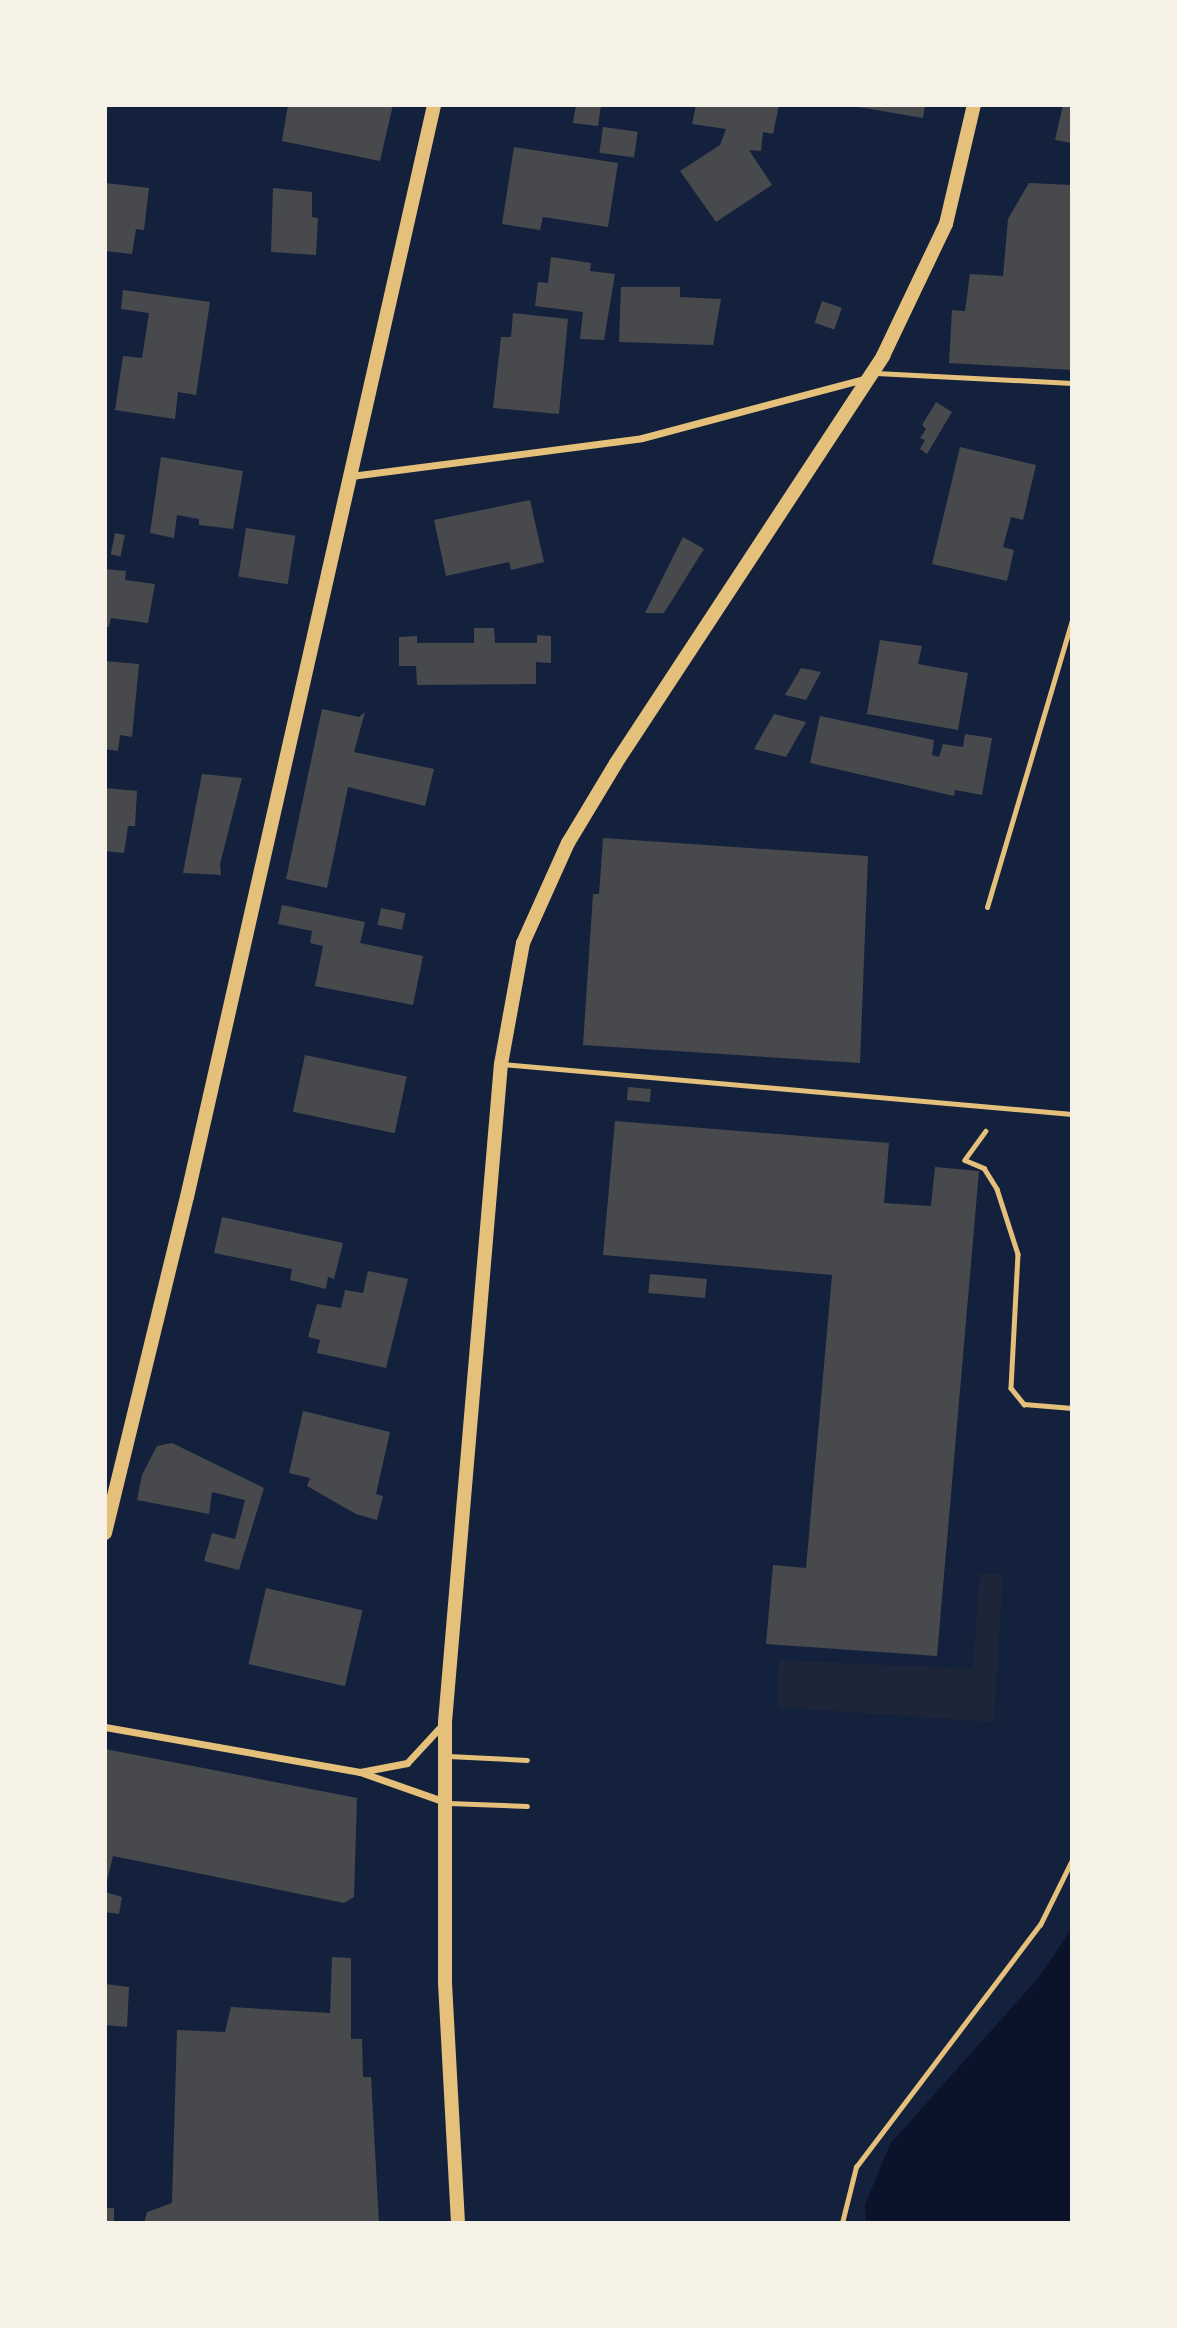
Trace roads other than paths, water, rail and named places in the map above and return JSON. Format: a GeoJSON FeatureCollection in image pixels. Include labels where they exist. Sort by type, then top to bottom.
{"type":"FeatureCollection","features":[{"type":"Feature","properties":{"kind":"main road"},"geometry":{"type":"LineString","coordinates":[[105,1533],[190,1184],[434,105]]}},
{"type":"Feature","properties":{"kind":"main road"},"geometry":{"type":"LineString","coordinates":[[458,2223],[444,1982],[448,1803],[445,1722],[501,1064],[523,943],[568,843],[870,375],[946,224],[974,105]]}},
{"type":"Feature","properties":{"kind":"street"},"geometry":{"type":"LineString","coordinates":[[350,476],[642,438],[870,375]]}},
{"type":"Feature","properties":{"kind":"street"},"geometry":{"type":"LineString","coordinates":[[360,1772],[407,1763],[445,1722]]}},
{"type":"Feature","properties":{"kind":"street"},"geometry":{"type":"LineString","coordinates":[[105,1727],[360,1772],[448,1803]]}},
{"type":"Feature","properties":{"kind":"lane"},"geometry":{"type":"LineString","coordinates":[[870,375],[1072,383]]}},
{"type":"Feature","properties":{"kind":"lane"},"geometry":{"type":"LineString","coordinates":[[987,907],[1072,620]]}},
{"type":"Feature","properties":{"kind":"lane"},"geometry":{"type":"LineString","coordinates":[[501,1064],[1072,1114]]}},
{"type":"Feature","properties":{"kind":"lane"},"geometry":{"type":"LineString","coordinates":[[448,1756],[527,1760]]}},
{"type":"Feature","properties":{"kind":"lane"},"geometry":{"type":"LineString","coordinates":[[448,1803],[527,1806]]}}]}
